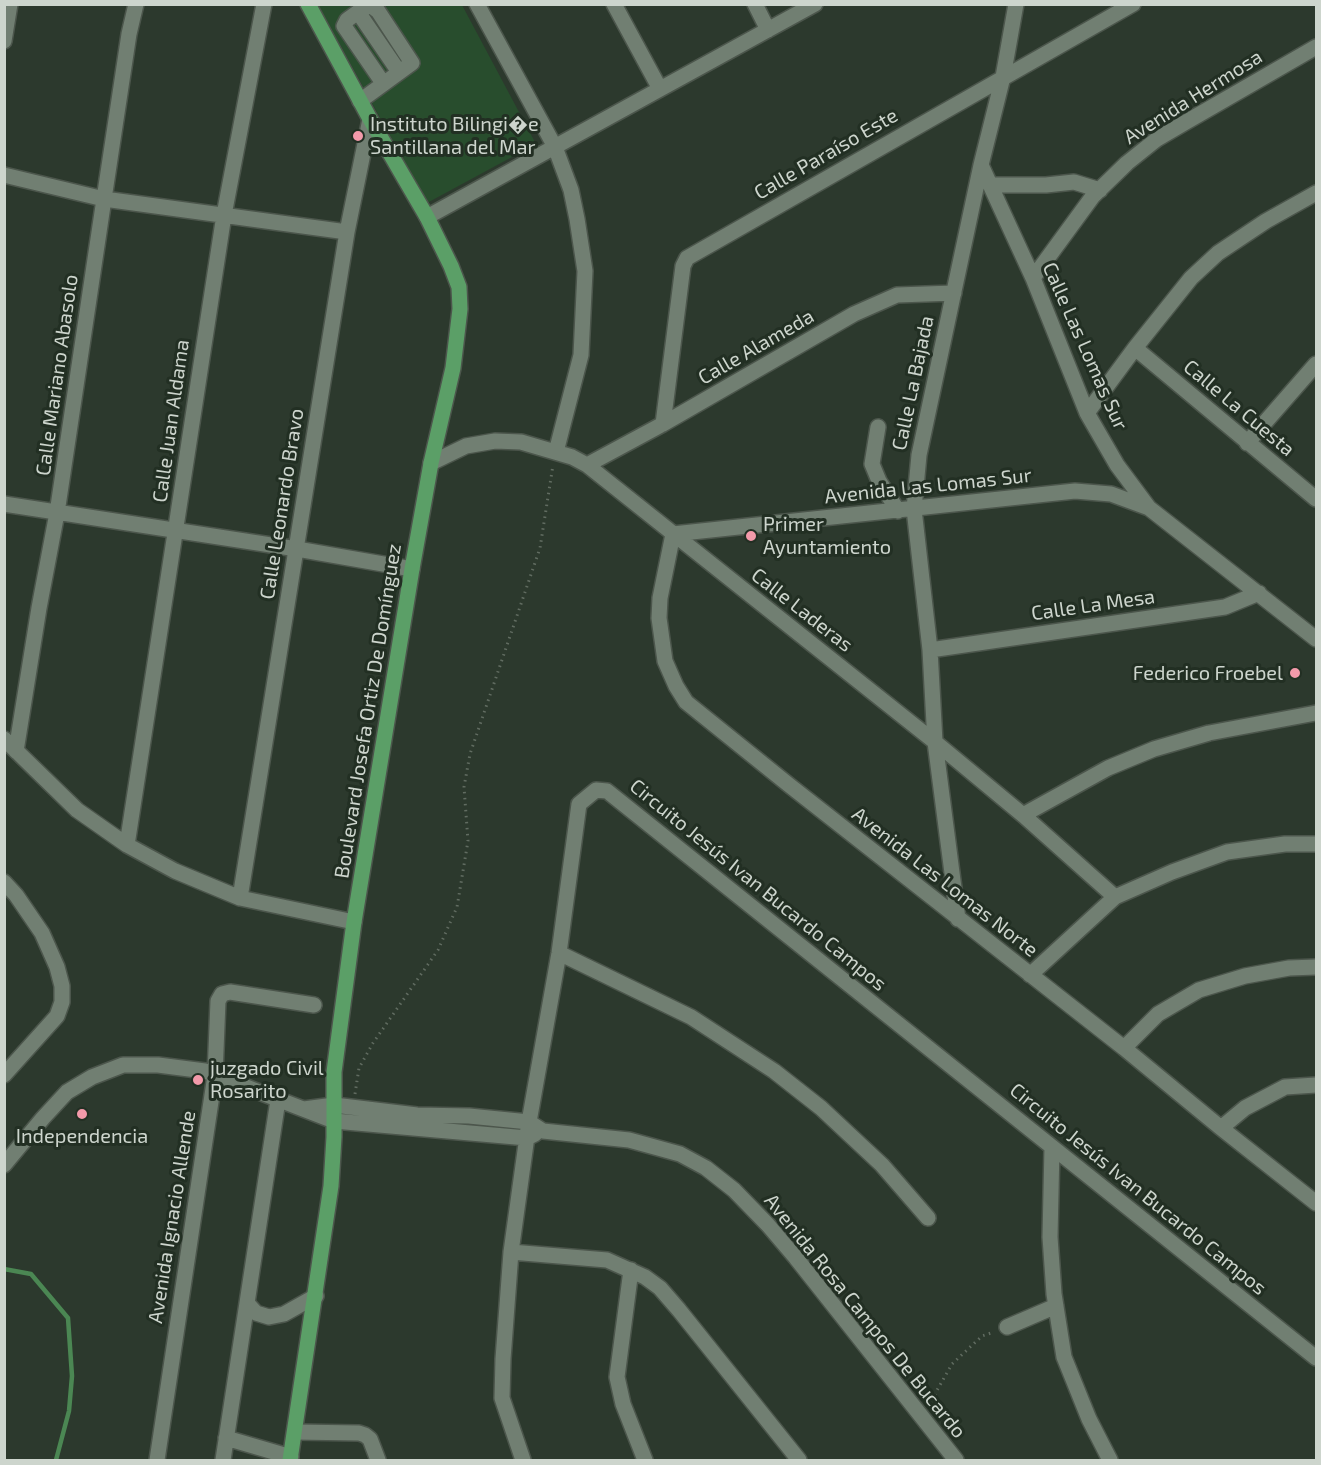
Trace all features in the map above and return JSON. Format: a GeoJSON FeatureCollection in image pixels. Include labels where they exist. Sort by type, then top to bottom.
{"type":"FeatureCollection","features":[{"type":"Feature","properties":{"kind":"main road","name":"Boulevard Josefa Ortiz De Domínguez"},"geometry":{"type":"LineString","coordinates":[[290,1459],[296,1432],[331,1186],[334,1072],[354,922],[412,569],[431,463],[453,368],[460,309],[459,287],[427,217],[360,101],[308,4]]}},
{"type":"Feature","properties":{"kind":"street"},"geometry":{"type":"LineString","coordinates":[[4,41],[10,4]]}},
{"type":"Feature","properties":{"kind":"street","name":"Calle Mariano Abasolo"},"geometry":{"type":"LineString","coordinates":[[16,751],[57,513],[129,34],[136,4]]}},
{"type":"Feature","properties":{"kind":"street","name":"Calle Juan Aldama"},"geometry":{"type":"LineString","coordinates":[[127,845],[224,215],[264,4]]}},
{"type":"Feature","properties":{"kind":"street"},"geometry":{"type":"LineString","coordinates":[[477,4],[555,147],[573,200],[585,271],[581,355],[556,452]]}},
{"type":"Feature","properties":{"kind":"street"},"geometry":{"type":"LineString","coordinates":[[614,4],[660,89]]}},
{"type":"Feature","properties":{"kind":"street"},"geometry":{"type":"LineString","coordinates":[[754,4],[768,30]]}},
{"type":"Feature","properties":{"kind":"street"},"geometry":{"type":"LineString","coordinates":[[427,217],[815,4]]}},
{"type":"Feature","properties":{"kind":"street","name":"Calle La Bajada"},"geometry":{"type":"LineString","coordinates":[[958,919],[935,742],[930,650],[914,509],[919,455],[981,165],[1003,77],[1016,4]]}},
{"type":"Feature","properties":{"kind":"street","name":"Calle Paraíso Este"},"geometry":{"type":"LineString","coordinates":[[663,424],[683,266],[687,258],[1133,4]]}},
{"type":"Feature","properties":{"kind":"street"},"geometry":{"type":"LineString","coordinates":[[360,101],[399,72],[358,12],[347,20],[344,26],[383,83]]}},
{"type":"Feature","properties":{"kind":"street","name":"Avenida Hermosa"},"geometry":{"type":"LineString","coordinates":[[1033,278],[1100,190],[1127,163],[1157,140],[1317,47]]}},
{"type":"Feature","properties":{"kind":"street","name":"Calle Leonardo Bravo"},"geometry":{"type":"LineString","coordinates":[[240,898],[347,232],[370,118]]}},
{"type":"Feature","properties":{"kind":"street","name":"Calle Las Lomas Sur"},"geometry":{"type":"LineString","coordinates":[[981,165],[1033,278],[1087,413],[1117,465],[1149,508],[1317,639]]}},
{"type":"Feature","properties":{"kind":"street"},"geometry":{"type":"LineString","coordinates":[[4,175],[104,199],[347,232]]}},
{"type":"Feature","properties":{"kind":"street"},"geometry":{"type":"LineString","coordinates":[[992,185],[1046,185],[1074,182],[1100,190]]}},
{"type":"Feature","properties":{"kind":"street"},"geometry":{"type":"LineString","coordinates":[[1087,413],[1191,278],[1218,253],[1266,221],[1317,193]]}},
{"type":"Feature","properties":{"kind":"street","name":"Calle Alameda"},"geometry":{"type":"LineString","coordinates":[[587,465],[854,314],[897,295],[954,293]]}},
{"type":"Feature","properties":{"kind":"street","name":"Calle La Cuesta"},"geometry":{"type":"LineString","coordinates":[[1135,348],[1317,499]]}},
{"type":"Feature","properties":{"kind":"street"},"geometry":{"type":"LineString","coordinates":[[1247,443],[1317,364]]}},
{"type":"Feature","properties":{"kind":"street"},"geometry":{"type":"LineString","coordinates":[[878,427],[872,464],[879,481],[898,511]]}},
{"type":"Feature","properties":{"kind":"street","name":"Calle Laderas"},"geometry":{"type":"LineString","coordinates":[[431,463],[466,446],[495,441],[521,442],[556,452],[587,465],[935,742],[1023,814],[1115,897]]}},
{"type":"Feature","properties":{"kind":"street","name":"Avenida Las Lomas Sur"},"geometry":{"type":"LineString","coordinates":[[673,534],[1075,491],[1111,494],[1149,508]]}},
{"type":"Feature","properties":{"kind":"street"},"geometry":{"type":"LineString","coordinates":[[4,504],[412,569]]}},
{"type":"Feature","properties":{"kind":"street","name":"Avenida Las Lomas Norte"},"geometry":{"type":"LineString","coordinates":[[673,534],[660,598],[659,618],[665,661],[686,702],[1317,1203]]}},
{"type":"Feature","properties":{"kind":"street","name":"Calle La Mesa"},"geometry":{"type":"LineString","coordinates":[[930,650],[1225,607],[1259,593]]}},
{"type":"Feature","properties":{"kind":"street"},"geometry":{"type":"LineString","coordinates":[[1023,814],[1108,768],[1154,750],[1209,733],[1317,713]]}},
{"type":"Feature","properties":{"kind":"street"},"geometry":{"type":"LineString","coordinates":[[4,739],[76,810],[127,845],[175,871],[240,898],[354,922]]}},
{"type":"Feature","properties":{"kind":"street","name":"Circuito Jesús Ivan Bucardo Campos"},"geometry":{"type":"LineString","coordinates":[[523,1461],[502,1398],[511,1252],[528,1130],[559,953],[579,804],[596,790],[607,790],[1317,1358]]}},
{"type":"Feature","properties":{"kind":"street"},"geometry":{"type":"LineString","coordinates":[[1030,975],[1115,897],[1172,872],[1227,852],[1285,844],[1317,844]]}},
{"type":"Feature","properties":{"kind":"street"},"geometry":{"type":"LineString","coordinates":[[4,882],[16,895],[42,933],[57,966],[62,986],[62,1002],[57,1016],[4,1075]]}},
{"type":"Feature","properties":{"kind":"street"},"geometry":{"type":"LineString","coordinates":[[559,953],[691,1017],[774,1071],[821,1108],[882,1165],[928,1218]]}},
{"type":"Feature","properties":{"kind":"street"},"geometry":{"type":"LineString","coordinates":[[1124,1048],[1158,1014],[1199,990],[1245,976],[1289,968],[1317,967]]}},
{"type":"Feature","properties":{"kind":"street","name":"Avenida Ignacio Allende"},"geometry":{"type":"LineString","coordinates":[[157,1461],[214,1075],[218,1001],[222,994],[230,992],[314,1005]]}},
{"type":"Feature","properties":{"kind":"street"},"geometry":{"type":"LineString","coordinates":[[4,1165],[67,1092],[92,1077],[123,1065],[158,1065],[205,1071],[334,1121],[469,1124]]}},
{"type":"Feature","properties":{"kind":"street"},"geometry":{"type":"LineString","coordinates":[[1221,1128],[1245,1107],[1285,1087],[1317,1084]]}},
{"type":"Feature","properties":{"kind":"street"},"geometry":{"type":"LineString","coordinates":[[223,1461],[278,1100]]}},
{"type":"Feature","properties":{"kind":"street"},"geometry":{"type":"LineString","coordinates":[[304,1109],[334,1105],[528,1130]]}},
{"type":"Feature","properties":{"kind":"street","name":"Avenida Rosa Campos De Bucardo"},"geometry":{"type":"LineString","coordinates":[[528,1130],[629,1140],[680,1154],[706,1168],[734,1190],[776,1233],[956,1461]]}},
{"type":"Feature","properties":{"kind":"street"},"geometry":{"type":"LineString","coordinates":[[1052,1147],[1050,1237],[1056,1306],[1064,1357],[1089,1419],[1110,1461]]}},
{"type":"Feature","properties":{"kind":"street"},"geometry":{"type":"LineString","coordinates":[[511,1252],[606,1260],[645,1277],[660,1288],[679,1310],[799,1461]]}},
{"type":"Feature","properties":{"kind":"street"},"geometry":{"type":"LineString","coordinates":[[631,1270],[617,1377],[623,1404],[645,1461]]}},
{"type":"Feature","properties":{"kind":"street"},"geometry":{"type":"LineString","coordinates":[[247,1303],[256,1313],[269,1317],[284,1314],[316,1296]]}},
{"type":"Feature","properties":{"kind":"street"},"geometry":{"type":"LineString","coordinates":[[1007,1327],[1056,1306]]}},
{"type":"Feature","properties":{"kind":"street"},"geometry":{"type":"LineString","coordinates":[[296,1432],[365,1435],[370,1439],[378,1461]]}},
{"type":"Feature","properties":{"kind":"street"},"geometry":{"type":"LineString","coordinates":[[226,1438],[290,1459]]}},
{"type":"Feature","properties":{"kind":"path"},"geometry":{"type":"LineString","coordinates":[[352,1107],[359,1068],[373,1043],[438,951],[458,907],[468,841],[464,787],[470,754],[540,548],[556,452]]}},
{"type":"Feature","properties":{"kind":"path"},"geometry":{"type":"LineString","coordinates":[[926,1423],[936,1392],[952,1364],[982,1336],[1007,1327]]}},
{"type":"Feature","properties":{"kind":"green space"},"geometry":{"type":"Polygon","coordinates":[[[318,5],[462,5],[536,144],[427,203],[318,5]]]}},
{"type":"Feature","properties":{"kind":"waterway"},"geometry":{"type":"LineString","coordinates":[[4,1269],[31,1274],[68,1318],[72,1376],[69,1411],[56,1460]]}},
{"type":"Feature","properties":{"kind":"place","name":"Instituto Bilingi�e Santillana del Mar"},"geometry":{"type":"Point","coordinates":[358,136]}},
{"type":"Feature","properties":{"kind":"place","name":"Primer Ayuntamiento"},"geometry":{"type":"Point","coordinates":[751,536]}},
{"type":"Feature","properties":{"kind":"place","name":"Federico Froebel"},"geometry":{"type":"Point","coordinates":[1295,673]}},
{"type":"Feature","properties":{"kind":"place","name":"juzgado Civil Rosarito"},"geometry":{"type":"Point","coordinates":[198,1080]}},
{"type":"Feature","properties":{"kind":"place","name":"Independencia"},"geometry":{"type":"Point","coordinates":[82,1114]}}]}
